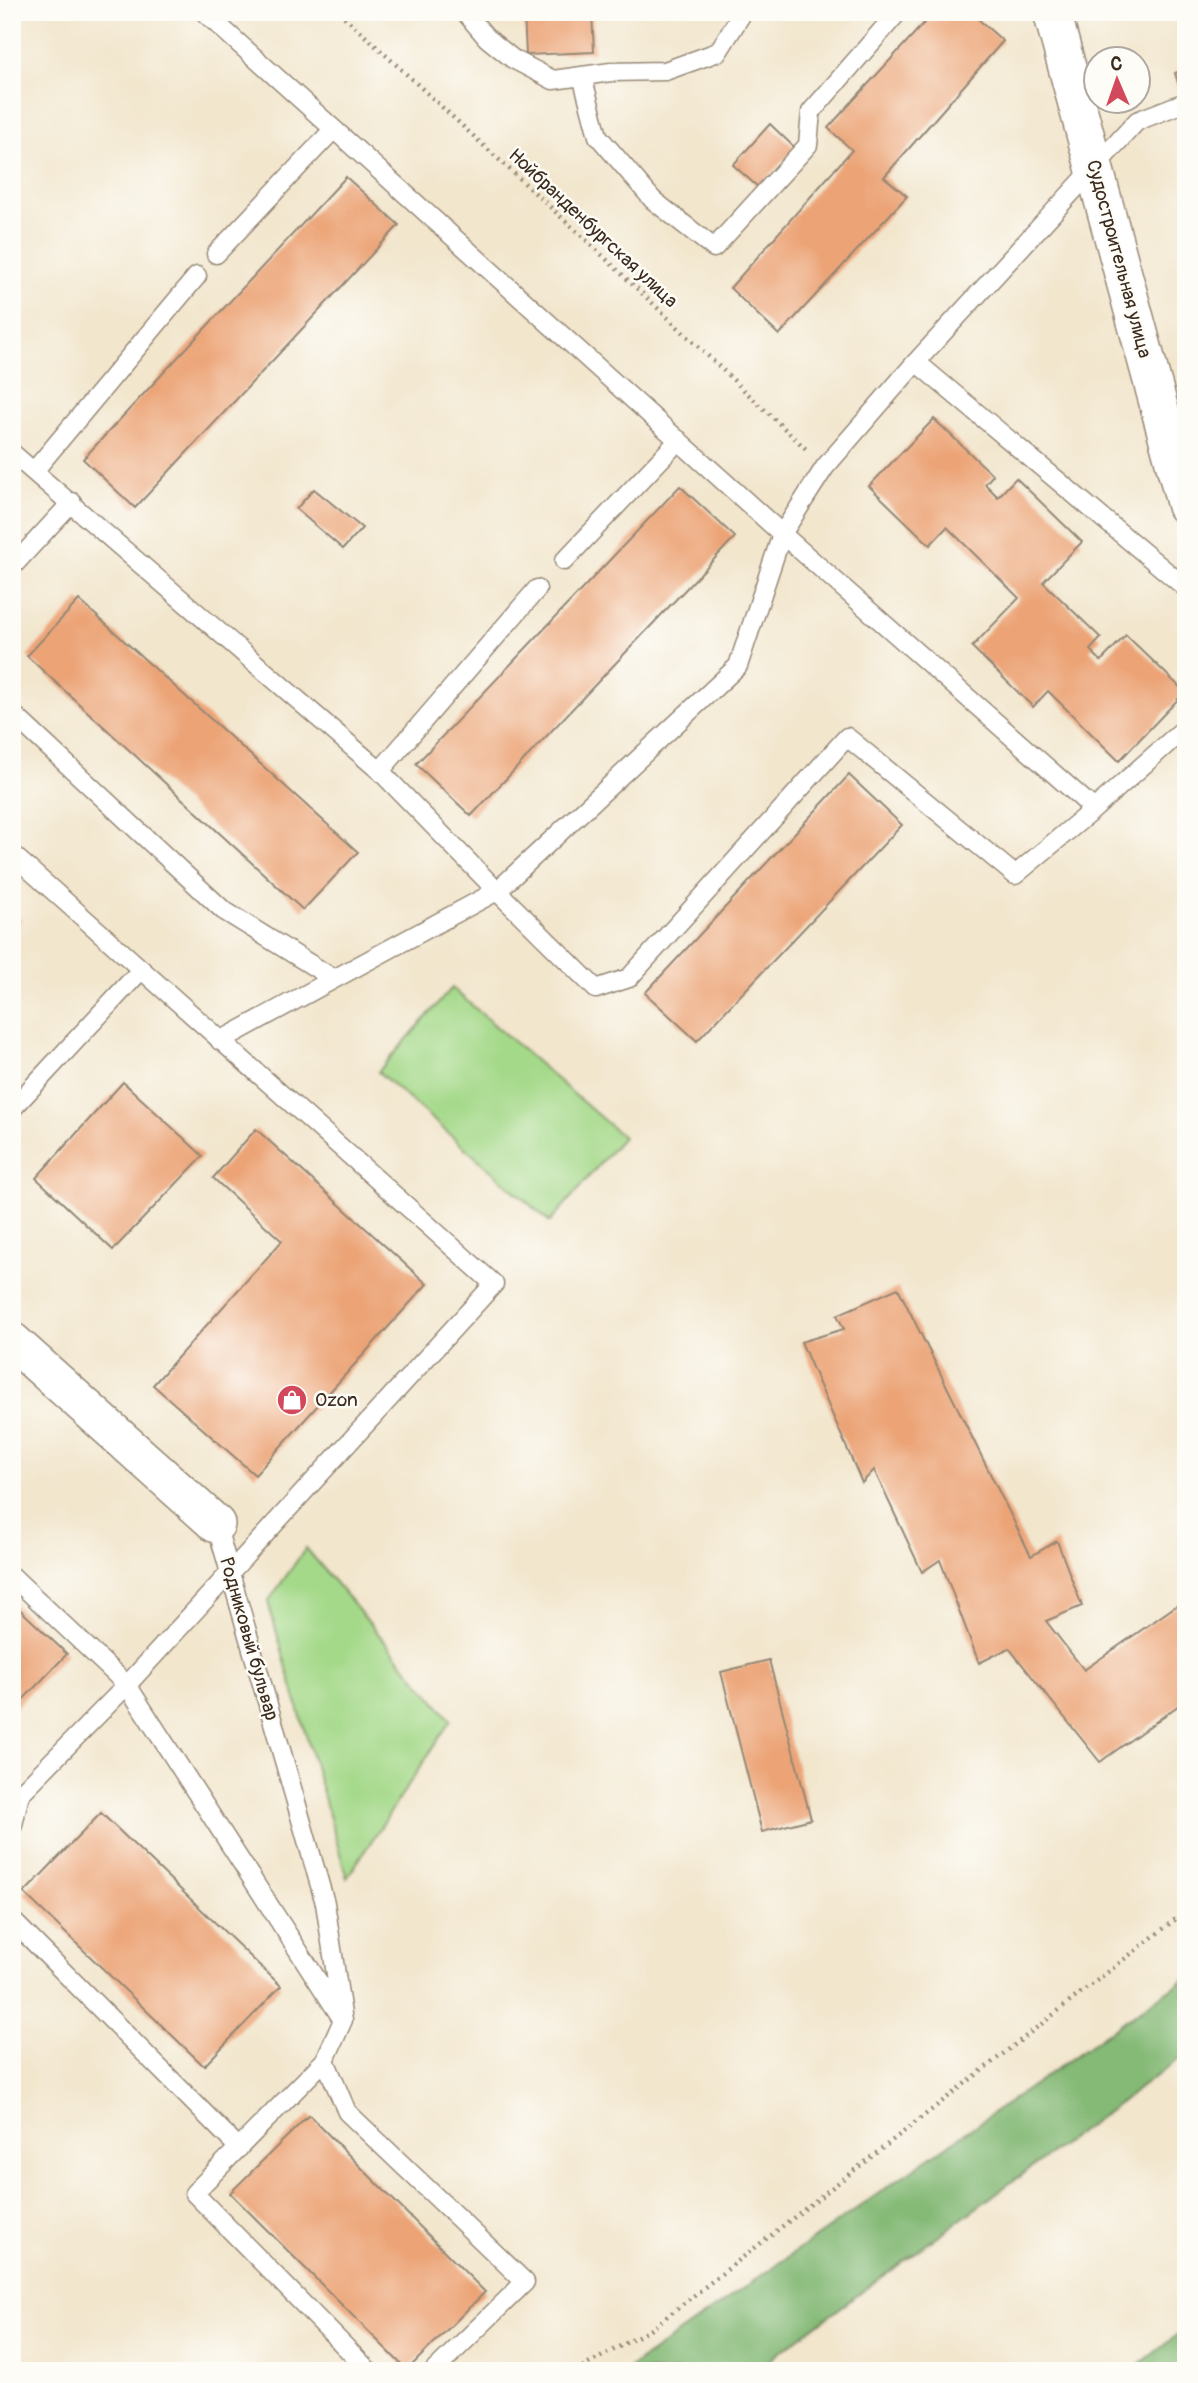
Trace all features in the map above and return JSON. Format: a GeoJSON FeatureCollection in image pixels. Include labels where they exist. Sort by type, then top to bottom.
{"type":"FeatureCollection","features":[{"type":"Feature","properties":{"kind":"street","name":"Судостроительная улица"},"geometry":{"type":"LineString","coordinates":[[1052,12],[1186,506]]}},
{"type":"Feature","properties":{"kind":"street","name":"Родниковый бульвар"},"geometry":{"type":"LineString","coordinates":[[12,1340],[216,1524]]}},
{"type":"Feature","properties":{"kind":"lane"},"geometry":{"type":"LineString","coordinates":[[204,12],[332,131],[782,534],[1094,809]]}},
{"type":"Feature","properties":{"kind":"lane"},"geometry":{"type":"LineString","coordinates":[[465,12],[488,38],[513,60],[553,80],[665,71],[718,52],[743,12]]}},
{"type":"Feature","properties":{"kind":"lane"},"geometry":{"type":"LineString","coordinates":[[582,76],[598,136],[653,200],[714,248],[808,145],[811,112],[898,12]]}},
{"type":"Feature","properties":{"kind":"lane"},"geometry":{"type":"LineString","coordinates":[[220,1041],[497,891],[738,666],[782,534],[825,467],[916,362],[1137,121],[1183,103]]}},
{"type":"Feature","properties":{"kind":"lane"},"geometry":{"type":"LineString","coordinates":[[216,254],[332,131]]}},
{"type":"Feature","properties":{"kind":"lane"},"geometry":{"type":"LineString","coordinates":[[34,471],[197,276]]}},
{"type":"Feature","properties":{"kind":"lane"},"geometry":{"type":"LineString","coordinates":[[916,362],[1186,588]]}},
{"type":"Feature","properties":{"kind":"lane"},"geometry":{"type":"LineString","coordinates":[[564,561],[679,440]]}},
{"type":"Feature","properties":{"kind":"lane"},"geometry":{"type":"LineString","coordinates":[[12,453],[72,502],[380,771],[596,989],[629,978],[847,737],[1015,875],[1186,727]]}},
{"type":"Feature","properties":{"kind":"lane"},"geometry":{"type":"LineString","coordinates":[[12,566],[72,502]]}},
{"type":"Feature","properties":{"kind":"lane"},"geometry":{"type":"LineString","coordinates":[[380,771],[537,589]]}},
{"type":"Feature","properties":{"kind":"lane"},"geometry":{"type":"LineString","coordinates":[[12,713],[223,910],[334,979]]}},
{"type":"Feature","properties":{"kind":"lane"},"geometry":{"type":"LineString","coordinates":[[12,854],[494,1284],[127,1685],[16,1791],[12,1829]]}},
{"type":"Feature","properties":{"kind":"lane"},"geometry":{"type":"LineString","coordinates":[[12,1109],[141,970]]}},
{"type":"Feature","properties":{"kind":"lane","name":"Родниковый бульвар"},"geometry":{"type":"LineString","coordinates":[[216,1524],[325,1903],[343,2020]]}},
{"type":"Feature","properties":{"kind":"lane"},"geometry":{"type":"LineString","coordinates":[[12,1576],[127,1685],[343,2020],[325,2060],[194,2193],[369,2371]]}},
{"type":"Feature","properties":{"kind":"lane"},"geometry":{"type":"LineString","coordinates":[[12,1920],[239,2148]]}},
{"type":"Feature","properties":{"kind":"lane"},"geometry":{"type":"LineString","coordinates":[[325,2060],[347,2112],[525,2282],[434,2371]]}},
{"type":"Feature","properties":{"kind":"path","name":"Нойбранденбургская улица"},"geometry":{"type":"LineString","coordinates":[[339,12],[586,240],[825,467]]}},
{"type":"Feature","properties":{"kind":"path"},"geometry":{"type":"LineString","coordinates":[[576,2371],[652,2329],[1186,1911]]}},
{"type":"Feature","properties":{"kind":"green space"},"geometry":{"type":"Polygon","coordinates":[[[452,988],[623,1137],[550,1222],[378,1072],[452,988]]]}},
{"type":"Feature","properties":{"kind":"green space"},"geometry":{"type":"Polygon","coordinates":[[[306,1548],[451,1720],[347,1878],[268,1602],[306,1548]]]}},
{"type":"Feature","properties":{"kind":"green space"},"geometry":{"type":"Polygon","coordinates":[[[1186,1978],[1186,2054],[754,2371],[625,2371],[1186,1978]]]}},
{"type":"Feature","properties":{"kind":"green space"},"geometry":{"type":"Polygon","coordinates":[[[1186,2328],[1186,2371],[1131,2371],[1186,2328]]]}},
{"type":"Feature","properties":{"kind":"building"},"geometry":{"type":"Polygon","coordinates":[[[524,12],[592,12],[594,52],[526,55],[524,12]]]}},
{"type":"Feature","properties":{"kind":"building"},"geometry":{"type":"Polygon","coordinates":[[[934,12],[970,12],[1003,41],[884,177],[907,196],[779,335],[730,288],[852,150],[828,128],[934,12]]]}},
{"type":"Feature","properties":{"kind":"building"},"geometry":{"type":"Polygon","coordinates":[[[1186,69],[1186,87],[1180,89],[1175,73],[1186,69]]]}},
{"type":"Feature","properties":{"kind":"building"},"geometry":{"type":"Polygon","coordinates":[[[770,124],[795,148],[758,187],[733,165],[770,124]]]}},
{"type":"Feature","properties":{"kind":"building"},"geometry":{"type":"Polygon","coordinates":[[[346,177],[399,225],[135,508],[83,459],[346,177]]]}},
{"type":"Feature","properties":{"kind":"building"},"geometry":{"type":"Polygon","coordinates":[[[934,419],[993,475],[985,484],[998,497],[1016,478],[1082,542],[1043,582],[1101,638],[1090,650],[1101,661],[1126,635],[1185,692],[1119,761],[1048,691],[1033,707],[972,647],[1019,598],[947,527],[930,545],[869,486],[934,419]]]}},
{"type":"Feature","properties":{"kind":"building"},"geometry":{"type":"Polygon","coordinates":[[[680,486],[735,537],[471,816],[416,764],[680,486]]]}},
{"type":"Feature","properties":{"kind":"building"},"geometry":{"type":"Polygon","coordinates":[[[314,489],[362,528],[343,549],[296,509],[314,489]]]}},
{"type":"Feature","properties":{"kind":"building"},"geometry":{"type":"Polygon","coordinates":[[[79,600],[358,852],[303,910],[27,656],[79,600]]]}},
{"type":"Feature","properties":{"kind":"building"},"geometry":{"type":"Polygon","coordinates":[[[849,775],[902,825],[697,1041],[645,993],[849,775]]]}},
{"type":"Feature","properties":{"kind":"building"},"geometry":{"type":"Polygon","coordinates":[[[12,912],[21,920],[12,930],[12,912]]]}},
{"type":"Feature","properties":{"kind":"building"},"geometry":{"type":"Polygon","coordinates":[[[123,1082],[203,1156],[113,1250],[36,1178],[123,1082]]]}},
{"type":"Feature","properties":{"kind":"building"},"geometry":{"type":"Polygon","coordinates":[[[256,1129],[427,1284],[255,1475],[153,1385],[282,1241],[213,1178],[256,1129]]]}},
{"type":"Feature","properties":{"kind":"building"},"geometry":{"type":"Polygon","coordinates":[[[898,1288],[1031,1556],[1057,1541],[1082,1606],[1046,1621],[1084,1670],[1186,1599],[1186,1700],[1100,1762],[1009,1648],[979,1663],[940,1560],[922,1572],[874,1470],[862,1483],[801,1342],[844,1329],[837,1315],[898,1288]]]}},
{"type":"Feature","properties":{"kind":"building"},"geometry":{"type":"Polygon","coordinates":[[[12,1602],[67,1654],[12,1711],[12,1602]]]}},
{"type":"Feature","properties":{"kind":"building"},"geometry":{"type":"Polygon","coordinates":[[[769,1660],[811,1819],[762,1832],[721,1672],[769,1660]]]}},
{"type":"Feature","properties":{"kind":"building"},"geometry":{"type":"Polygon","coordinates":[[[101,1813],[281,1986],[204,2066],[24,1893],[101,1813]]]}},
{"type":"Feature","properties":{"kind":"building"},"geometry":{"type":"Polygon","coordinates":[[[309,2115],[485,2292],[407,2370],[230,2193],[309,2115]]]}},
{"type":"Feature","properties":{"kind":"place","name":"Ozon"},"geometry":{"type":"Point","coordinates":[292,1400]}}]}
